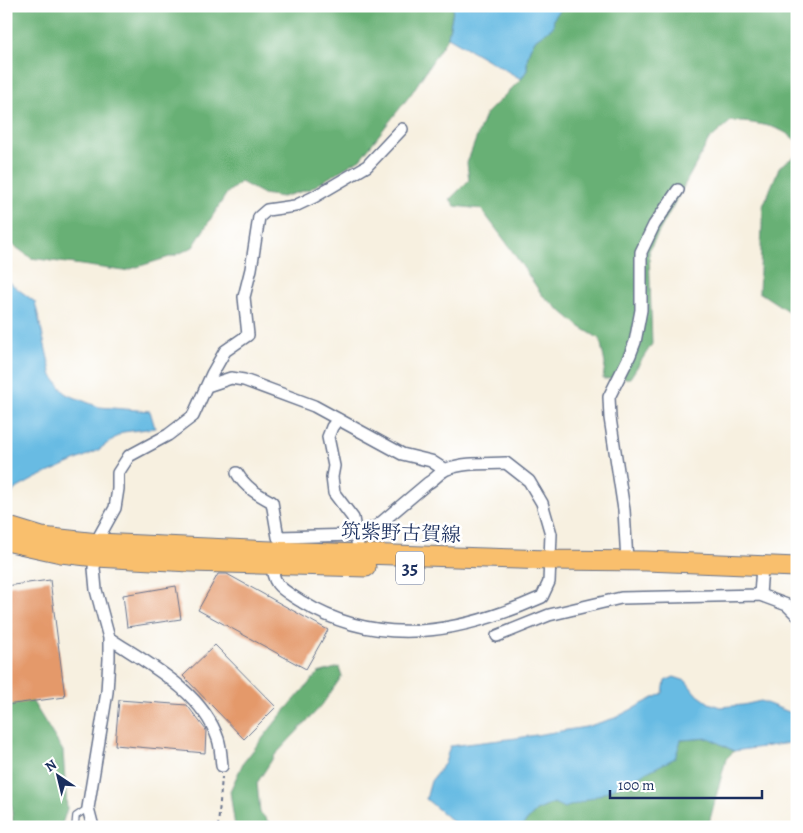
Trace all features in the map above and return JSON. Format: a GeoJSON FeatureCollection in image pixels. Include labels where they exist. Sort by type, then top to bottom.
{"type":"FeatureCollection","features":[{"type":"Feature","properties":{"kind":"main road","name":"筑紫野古賀線"},"geometry":{"type":"LineString","coordinates":[[6,526],[97,550],[190,562],[272,558],[549,566],[761,579],[797,578]]}},
{"type":"Feature","properties":{"kind":"main road","name":"筑紫野古賀線"},"geometry":{"type":"LineString","coordinates":[[6,541],[61,553],[97,550]]}},
{"type":"Feature","properties":{"kind":"main road","name":"筑紫野古賀線"},"geometry":{"type":"LineString","coordinates":[[272,558],[358,544],[549,566],[628,561],[761,579],[797,568]]}},
{"type":"Feature","properties":{"kind":"street"},"geometry":{"type":"LineString","coordinates":[[93,827],[88,808],[107,692],[108,638],[96,590],[94,568],[100,534],[115,508],[118,473],[129,456],[168,435],[193,416],[225,351],[248,335],[244,297],[251,269],[259,217],[267,210],[295,206],[367,166],[402,129]]}},
{"type":"Feature","properties":{"kind":"street"},"geometry":{"type":"LineString","coordinates":[[628,561],[624,510],[610,418],[609,396],[635,342],[640,310],[641,252],[654,225],[678,190]]}},
{"type":"Feature","properties":{"kind":"street"},"geometry":{"type":"LineString","coordinates":[[207,386],[231,378],[244,380],[314,406],[402,454],[431,462],[445,470]]}},
{"type":"Feature","properties":{"kind":"street"},"geometry":{"type":"LineString","coordinates":[[338,419],[328,437],[334,466],[332,477],[334,493],[353,518],[358,544]]}},
{"type":"Feature","properties":{"kind":"street"},"geometry":{"type":"LineString","coordinates":[[236,473],[255,493],[272,502],[278,537],[358,544],[445,470],[470,464],[506,463],[528,481],[542,503],[551,534],[549,582],[542,597],[499,613],[449,628],[416,632],[380,630],[321,613],[288,593],[275,582],[271,574],[272,558]]}},
{"type":"Feature","properties":{"kind":"street"},"geometry":{"type":"LineString","coordinates":[[497,636],[549,615],[621,598],[761,579],[797,615]]}},
{"type":"Feature","properties":{"kind":"street"},"geometry":{"type":"LineString","coordinates":[[108,638],[160,671],[189,694],[212,725],[218,740],[222,766]]}},
{"type":"Feature","properties":{"kind":"lane"},"geometry":{"type":"LineString","coordinates":[[75,827],[76,816],[88,808]]}},
{"type":"Feature","properties":{"kind":"path"},"geometry":{"type":"LineString","coordinates":[[218,827],[222,766]]}},
{"type":"Feature","properties":{"kind":"green space"},"geometry":{"type":"Polygon","coordinates":[[[6,6],[454,6],[448,37],[411,94],[360,159],[310,189],[282,197],[263,194],[241,182],[227,193],[193,247],[176,255],[124,271],[31,258],[13,245],[6,234],[6,6]]]}},
{"type":"Feature","properties":{"kind":"green space"},"geometry":{"type":"Polygon","coordinates":[[[563,6],[797,6],[797,142],[783,131],[775,128],[731,121],[709,140],[649,250],[652,344],[630,378],[603,379],[605,364],[600,339],[580,327],[542,295],[481,209],[455,206],[450,199],[469,180],[467,163],[485,115],[521,79],[527,70],[530,48],[536,39],[552,27],[554,18],[563,6]]]}},
{"type":"Feature","properties":{"kind":"green space"},"geometry":{"type":"Polygon","coordinates":[[[797,155],[797,317],[759,292],[763,206],[780,166],[797,155]]]}},
{"type":"Feature","properties":{"kind":"green space"},"geometry":{"type":"Polygon","coordinates":[[[339,667],[342,676],[322,705],[275,755],[257,783],[260,812],[273,827],[235,827],[230,791],[243,763],[281,715],[318,673],[339,667]]]}},
{"type":"Feature","properties":{"kind":"green space"},"geometry":{"type":"Polygon","coordinates":[[[31,699],[63,751],[67,809],[61,827],[13,827],[12,805],[6,803],[6,701],[31,699]]]}},
{"type":"Feature","properties":{"kind":"green space"},"geometry":{"type":"Polygon","coordinates":[[[709,738],[734,751],[726,759],[708,827],[521,827],[536,811],[554,803],[598,795],[627,783],[644,773],[681,740],[709,738]]]}},
{"type":"Feature","properties":{"kind":"water"},"geometry":{"type":"Polygon","coordinates":[[[454,6],[563,6],[554,18],[553,27],[536,39],[530,48],[527,70],[521,79],[448,37],[454,6]]]}},
{"type":"Feature","properties":{"kind":"water"},"geometry":{"type":"Polygon","coordinates":[[[6,280],[35,302],[52,376],[66,394],[99,407],[150,411],[155,428],[123,432],[97,451],[36,478],[14,490],[6,507],[6,280]]]}},
{"type":"Feature","properties":{"kind":"water"},"geometry":{"type":"Polygon","coordinates":[[[674,677],[686,681],[695,693],[709,703],[720,707],[761,701],[794,714],[797,716],[797,742],[734,751],[709,738],[681,740],[675,758],[593,798],[564,808],[554,803],[536,811],[521,827],[459,827],[426,799],[431,781],[445,763],[450,746],[586,727],[615,718],[663,693],[665,681],[674,677]]]}},
{"type":"Feature","properties":{"kind":"building"},"geometry":{"type":"Polygon","coordinates":[[[218,574],[227,574],[328,630],[306,669],[198,610],[218,574]]]}},
{"type":"Feature","properties":{"kind":"building"},"geometry":{"type":"Polygon","coordinates":[[[50,580],[65,697],[6,705],[6,586],[50,580]]]}},
{"type":"Feature","properties":{"kind":"building"},"geometry":{"type":"Polygon","coordinates":[[[176,586],[181,619],[127,627],[123,595],[176,586]]]}},
{"type":"Feature","properties":{"kind":"building"},"geometry":{"type":"Polygon","coordinates":[[[215,645],[276,707],[244,739],[183,676],[215,645]]]}},
{"type":"Feature","properties":{"kind":"building"},"geometry":{"type":"Polygon","coordinates":[[[119,700],[187,705],[206,730],[205,753],[115,745],[119,700]]]}}]}
